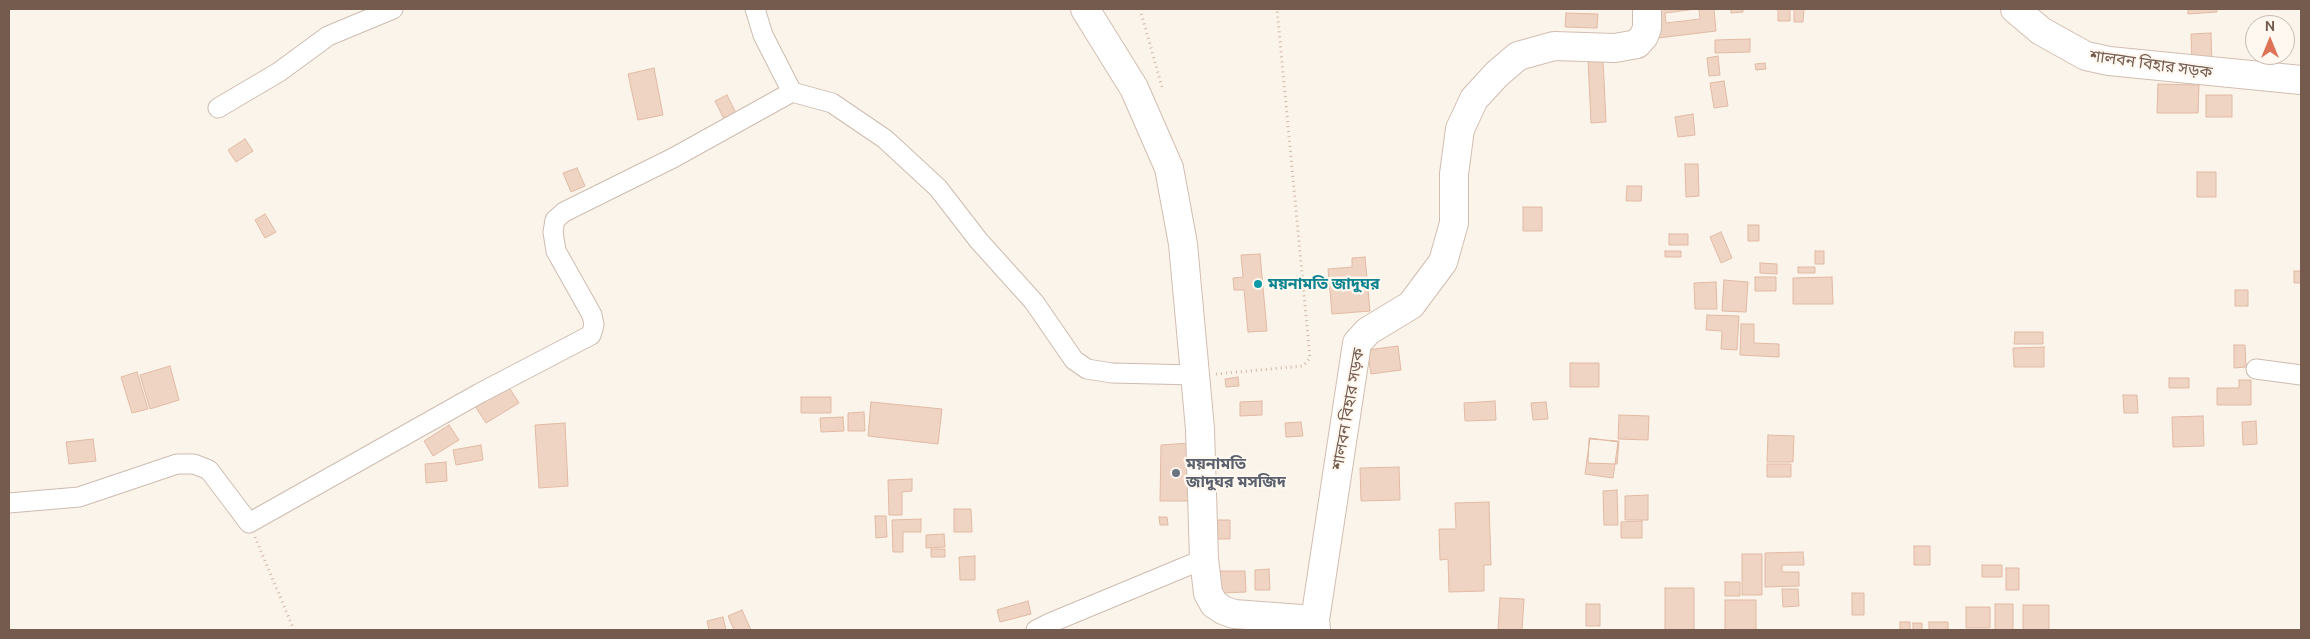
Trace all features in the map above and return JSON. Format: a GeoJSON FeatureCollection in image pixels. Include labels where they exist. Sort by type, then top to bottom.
{"type":"FeatureCollection","features":[{"type":"Feature","properties":{"kind":"main road"},"geometry":{"type":"LineString","coordinates":[[1085,9],[1134,88],[1169,168],[1183,244],[1200,429],[1204,559],[1208,593],[1214,604],[1223,610],[1316,625]]}},
{"type":"Feature","properties":{"kind":"main road","name":"শালবন বিহার সড়ক"},"geometry":{"type":"LineString","coordinates":[[1316,625],[1357,343],[1368,331],[1411,305],[1443,262],[1454,223],[1454,174],[1460,129],[1474,99],[1497,74],[1518,56],[1554,46],[1615,48],[1637,44],[1644,36],[1647,28],[1647,9]]}},
{"type":"Feature","properties":{"kind":"main road","name":"শালবন বিহার সড়ক"},"geometry":{"type":"LineString","coordinates":[[2015,9],[2041,31],[2086,56],[2109,61],[2301,80]]}},
{"type":"Feature","properties":{"kind":"street"},"geometry":{"type":"LineString","coordinates":[[218,108],[278,72],[328,36],[393,9]]}},
{"type":"Feature","properties":{"kind":"street"},"geometry":{"type":"LineString","coordinates":[[756,9],[763,34],[792,92]]}},
{"type":"Feature","properties":{"kind":"street"},"geometry":{"type":"LineString","coordinates":[[9,503],[78,497],[177,464],[194,464],[208,470],[248,523],[480,393],[591,336],[594,325],[592,315],[556,251],[553,232],[555,220],[564,212],[673,158],[792,92],[832,103],[885,138],[938,188],[979,241],[1034,302],[1074,360],[1087,369],[1112,373],[1195,375]]}},
{"type":"Feature","properties":{"kind":"street"},"geometry":{"type":"LineString","coordinates":[[2256,369],[2301,375]]}},
{"type":"Feature","properties":{"kind":"street"},"geometry":{"type":"LineString","coordinates":[[1036,630],[1050,622],[1204,559]]}},
{"type":"Feature","properties":{"kind":"path"},"geometry":{"type":"LineString","coordinates":[[1140,9],[1162,86]]}},
{"type":"Feature","properties":{"kind":"path"},"geometry":{"type":"LineString","coordinates":[[1195,375],[1303,366],[1310,358],[1278,9]]}},
{"type":"Feature","properties":{"kind":"path"},"geometry":{"type":"LineString","coordinates":[[248,523],[294,630]]}},
{"type":"Feature","properties":{"kind":"building"},"geometry":{"type":"Polygon","coordinates":[[[1655,9],[1696,9],[1665,13],[1666,23],[1700,19],[1699,9],[1714,9],[1716,31],[1658,38],[1655,9]]]}},
{"type":"Feature","properties":{"kind":"building"},"geometry":{"type":"Polygon","coordinates":[[[1731,9],[1743,9],[1743,12],[1731,13],[1731,9]]]}},
{"type":"Feature","properties":{"kind":"building"},"geometry":{"type":"Polygon","coordinates":[[[1778,9],[1790,9],[1790,21],[1778,21],[1778,9]]]}},
{"type":"Feature","properties":{"kind":"building"},"geometry":{"type":"Polygon","coordinates":[[[1794,9],[1804,9],[1803,22],[1794,22],[1794,9]]]}},
{"type":"Feature","properties":{"kind":"building"},"geometry":{"type":"Polygon","coordinates":[[[2188,9],[2217,9],[2217,12],[2188,14],[2188,9]]]}},
{"type":"Feature","properties":{"kind":"building"},"geometry":{"type":"Polygon","coordinates":[[[1566,13],[1598,14],[1597,28],[1565,27],[1566,13]]]}},
{"type":"Feature","properties":{"kind":"building"},"geometry":{"type":"Polygon","coordinates":[[[2211,33],[2212,64],[2192,65],[2191,34],[2211,33]]]}},
{"type":"Feature","properties":{"kind":"building"},"geometry":{"type":"Polygon","coordinates":[[[1750,39],[1750,52],[1715,53],[1715,40],[1750,39]]]}},
{"type":"Feature","properties":{"kind":"building"},"geometry":{"type":"Polygon","coordinates":[[[1718,56],[1720,75],[1709,76],[1707,58],[1718,56]]]}},
{"type":"Feature","properties":{"kind":"building"},"geometry":{"type":"Polygon","coordinates":[[[1588,59],[1603,59],[1606,122],[1591,123],[1588,59]]]}},
{"type":"Feature","properties":{"kind":"building"},"geometry":{"type":"Polygon","coordinates":[[[1765,63],[1766,69],[1756,70],[1755,64],[1765,63]]]}},
{"type":"Feature","properties":{"kind":"building"},"geometry":{"type":"Polygon","coordinates":[[[654,68],[663,115],[638,120],[628,74],[654,68]]]}},
{"type":"Feature","properties":{"kind":"building"},"geometry":{"type":"Polygon","coordinates":[[[1724,81],[1728,106],[1714,108],[1710,83],[1724,81]]]}},
{"type":"Feature","properties":{"kind":"building"},"geometry":{"type":"Polygon","coordinates":[[[2158,84],[2199,85],[2198,113],[2157,113],[2158,84]]]}},
{"type":"Feature","properties":{"kind":"building"},"geometry":{"type":"Polygon","coordinates":[[[727,95],[736,113],[724,119],[715,101],[727,95]]]}},
{"type":"Feature","properties":{"kind":"building"},"geometry":{"type":"Polygon","coordinates":[[[2206,95],[2232,95],[2232,117],[2206,117],[2206,95]]]}},
{"type":"Feature","properties":{"kind":"building"},"geometry":{"type":"Polygon","coordinates":[[[1693,114],[1695,135],[1678,137],[1675,117],[1693,114]]]}},
{"type":"Feature","properties":{"kind":"building"},"geometry":{"type":"Polygon","coordinates":[[[245,139],[253,151],[236,162],[228,150],[245,139]]]}},
{"type":"Feature","properties":{"kind":"building"},"geometry":{"type":"Polygon","coordinates":[[[1685,164],[1698,164],[1699,196],[1686,197],[1685,164]]]}},
{"type":"Feature","properties":{"kind":"building"},"geometry":{"type":"Polygon","coordinates":[[[577,168],[585,186],[571,192],[563,173],[577,168]]]}},
{"type":"Feature","properties":{"kind":"building"},"geometry":{"type":"Polygon","coordinates":[[[2197,172],[2216,172],[2216,197],[2197,197],[2197,172]]]}},
{"type":"Feature","properties":{"kind":"building"},"geometry":{"type":"Polygon","coordinates":[[[1627,186],[1642,186],[1641,201],[1626,201],[1627,186]]]}},
{"type":"Feature","properties":{"kind":"building"},"geometry":{"type":"Polygon","coordinates":[[[1523,207],[1542,207],[1542,231],[1523,231],[1523,207]]]}},
{"type":"Feature","properties":{"kind":"building"},"geometry":{"type":"Polygon","coordinates":[[[265,214],[276,232],[265,238],[255,220],[265,214]]]}},
{"type":"Feature","properties":{"kind":"building"},"geometry":{"type":"Polygon","coordinates":[[[1748,225],[1759,225],[1759,241],[1748,241],[1748,225]]]}},
{"type":"Feature","properties":{"kind":"building"},"geometry":{"type":"Polygon","coordinates":[[[1721,232],[1732,258],[1721,263],[1710,237],[1721,232]]]}},
{"type":"Feature","properties":{"kind":"building"},"geometry":{"type":"Polygon","coordinates":[[[1669,234],[1688,234],[1688,245],[1669,245],[1669,234]]]}},
{"type":"Feature","properties":{"kind":"building"},"geometry":{"type":"Polygon","coordinates":[[[1665,251],[1681,251],[1681,257],[1665,257],[1665,251]]]}},
{"type":"Feature","properties":{"kind":"building"},"geometry":{"type":"Polygon","coordinates":[[[1815,251],[1824,251],[1824,264],[1815,264],[1815,251]]]}},
{"type":"Feature","properties":{"kind":"building"},"geometry":{"type":"Polygon","coordinates":[[[1260,254],[1267,331],[1248,332],[1244,290],[1234,290],[1233,278],[1243,277],[1241,255],[1260,254]]]}},
{"type":"Feature","properties":{"kind":"building"},"geometry":{"type":"Polygon","coordinates":[[[1365,257],[1370,311],[1332,314],[1328,269],[1352,267],[1352,258],[1365,257]]]}},
{"type":"Feature","properties":{"kind":"building"},"geometry":{"type":"Polygon","coordinates":[[[1760,263],[1777,264],[1777,274],[1760,273],[1760,263]]]}},
{"type":"Feature","properties":{"kind":"building"},"geometry":{"type":"Polygon","coordinates":[[[1798,267],[1815,267],[1815,273],[1798,273],[1798,267]]]}},
{"type":"Feature","properties":{"kind":"building"},"geometry":{"type":"Polygon","coordinates":[[[2294,271],[2301,271],[2301,283],[2294,283],[2294,271]]]}},
{"type":"Feature","properties":{"kind":"building"},"geometry":{"type":"Polygon","coordinates":[[[1755,277],[1776,277],[1776,291],[1755,291],[1755,277]]]}},
{"type":"Feature","properties":{"kind":"building"},"geometry":{"type":"Polygon","coordinates":[[[1832,277],[1833,304],[1793,304],[1793,278],[1832,277]]]}},
{"type":"Feature","properties":{"kind":"building"},"geometry":{"type":"Polygon","coordinates":[[[1724,280],[1748,282],[1746,312],[1722,311],[1724,280]]]}},
{"type":"Feature","properties":{"kind":"building"},"geometry":{"type":"Polygon","coordinates":[[[1716,282],[1717,309],[1695,309],[1694,283],[1716,282]]]}},
{"type":"Feature","properties":{"kind":"building"},"geometry":{"type":"Polygon","coordinates":[[[2235,290],[2248,290],[2248,306],[2235,306],[2235,290]]]}},
{"type":"Feature","properties":{"kind":"building"},"geometry":{"type":"Polygon","coordinates":[[[1707,315],[1739,316],[1737,350],[1721,349],[1722,331],[1706,330],[1707,315]]]}},
{"type":"Feature","properties":{"kind":"building"},"geometry":{"type":"Polygon","coordinates":[[[1741,324],[1754,324],[1754,343],[1779,344],[1779,357],[1740,355],[1741,324]]]}},
{"type":"Feature","properties":{"kind":"building"},"geometry":{"type":"Polygon","coordinates":[[[2015,332],[2043,332],[2043,344],[2014,344],[2015,332]]]}},
{"type":"Feature","properties":{"kind":"building"},"geometry":{"type":"Polygon","coordinates":[[[2234,345],[2245,345],[2246,367],[2234,368],[2234,345]]]}},
{"type":"Feature","properties":{"kind":"building"},"geometry":{"type":"Polygon","coordinates":[[[1398,346],[1401,370],[1371,374],[1367,350],[1398,346]]]}},
{"type":"Feature","properties":{"kind":"building"},"geometry":{"type":"Polygon","coordinates":[[[2044,347],[2044,367],[2014,367],[2013,348],[2044,347]]]}},
{"type":"Feature","properties":{"kind":"building"},"geometry":{"type":"Polygon","coordinates":[[[1570,363],[1599,363],[1599,387],[1570,387],[1570,363]]]}},
{"type":"Feature","properties":{"kind":"building"},"geometry":{"type":"Polygon","coordinates":[[[170,366],[179,400],[150,409],[140,375],[170,366]]]}},
{"type":"Feature","properties":{"kind":"building"},"geometry":{"type":"Polygon","coordinates":[[[137,372],[148,409],[132,413],[121,377],[137,372]]]}},
{"type":"Feature","properties":{"kind":"building"},"geometry":{"type":"Polygon","coordinates":[[[1238,377],[1239,386],[1226,387],[1225,379],[1238,377]]]}},
{"type":"Feature","properties":{"kind":"building"},"geometry":{"type":"Polygon","coordinates":[[[2169,378],[2189,378],[2189,388],[2169,388],[2169,378]]]}},
{"type":"Feature","properties":{"kind":"building"},"geometry":{"type":"Polygon","coordinates":[[[2239,380],[2251,380],[2251,405],[2217,405],[2217,388],[2239,388],[2239,380]]]}},
{"type":"Feature","properties":{"kind":"building"},"geometry":{"type":"Polygon","coordinates":[[[508,386],[519,403],[486,423],[475,406],[508,386]]]}},
{"type":"Feature","properties":{"kind":"building"},"geometry":{"type":"Polygon","coordinates":[[[2123,395],[2137,395],[2138,413],[2124,413],[2123,395]]]}},
{"type":"Feature","properties":{"kind":"building"},"geometry":{"type":"Polygon","coordinates":[[[801,397],[831,397],[831,413],[801,413],[801,397]]]}},
{"type":"Feature","properties":{"kind":"building"},"geometry":{"type":"Polygon","coordinates":[[[1262,401],[1262,415],[1240,416],[1240,402],[1262,401]]]}},
{"type":"Feature","properties":{"kind":"building"},"geometry":{"type":"Polygon","coordinates":[[[1495,401],[1496,420],[1465,421],[1464,403],[1495,401]]]}},
{"type":"Feature","properties":{"kind":"building"},"geometry":{"type":"Polygon","coordinates":[[[871,402],[942,409],[938,444],[868,436],[871,402]]]}},
{"type":"Feature","properties":{"kind":"building"},"geometry":{"type":"Polygon","coordinates":[[[1546,402],[1548,419],[1533,420],[1531,403],[1546,402]]]}},
{"type":"Feature","properties":{"kind":"building"},"geometry":{"type":"Polygon","coordinates":[[[864,412],[865,431],[848,431],[848,413],[864,412]]]}},
{"type":"Feature","properties":{"kind":"building"},"geometry":{"type":"Polygon","coordinates":[[[1619,415],[1649,416],[1648,440],[1618,439],[1619,415]]]}},
{"type":"Feature","properties":{"kind":"building"},"geometry":{"type":"Polygon","coordinates":[[[2203,416],[2204,446],[2173,447],[2172,417],[2203,416]]]}},
{"type":"Feature","properties":{"kind":"building"},"geometry":{"type":"Polygon","coordinates":[[[843,417],[844,431],[821,432],[820,418],[843,417]]]}},
{"type":"Feature","properties":{"kind":"building"},"geometry":{"type":"Polygon","coordinates":[[[2256,421],[2257,444],[2243,445],[2242,422],[2256,421]]]}},
{"type":"Feature","properties":{"kind":"building"},"geometry":{"type":"Polygon","coordinates":[[[1301,422],[1303,436],[1286,437],[1285,423],[1301,422]]]}},
{"type":"Feature","properties":{"kind":"building"},"geometry":{"type":"Polygon","coordinates":[[[565,423],[568,486],[539,488],[535,425],[565,423]]]}},
{"type":"Feature","properties":{"kind":"building"},"geometry":{"type":"Polygon","coordinates":[[[449,425],[459,440],[433,456],[424,441],[449,425]]]}},
{"type":"Feature","properties":{"kind":"building"},"geometry":{"type":"Polygon","coordinates":[[[1768,435],[1794,436],[1793,462],[1767,462],[1768,435]]]}},
{"type":"Feature","properties":{"kind":"building"},"geometry":{"type":"Polygon","coordinates":[[[1590,438],[1618,442],[1613,478],[1585,474],[1590,438]]]}},
{"type":"Feature","properties":{"kind":"building"},"geometry":{"type":"Polygon","coordinates":[[[93,439],[96,461],[69,464],[66,442],[93,439]]]}},
{"type":"Feature","properties":{"kind":"building"},"geometry":{"type":"Polygon","coordinates":[[[1589,439],[1619,441],[1617,464],[1588,463],[1589,439]]]}},
{"type":"Feature","properties":{"kind":"building","name":"ময়নামতি জাদুঘর মসজিদ"},"geometry":{"type":"Polygon","coordinates":[[[1190,443],[1193,501],[1160,501],[1161,445],[1190,443]]]}},
{"type":"Feature","properties":{"kind":"building"},"geometry":{"type":"Polygon","coordinates":[[[481,445],[483,460],[456,465],[453,450],[481,445]]]}},
{"type":"Feature","properties":{"kind":"building"},"geometry":{"type":"Polygon","coordinates":[[[446,462],[447,481],[426,483],[425,464],[446,462]]]}},
{"type":"Feature","properties":{"kind":"building"},"geometry":{"type":"Polygon","coordinates":[[[1767,464],[1791,464],[1791,477],[1767,477],[1767,464]]]}},
{"type":"Feature","properties":{"kind":"building"},"geometry":{"type":"Polygon","coordinates":[[[1399,467],[1400,500],[1361,501],[1360,468],[1399,467]]]}},
{"type":"Feature","properties":{"kind":"building"},"geometry":{"type":"Polygon","coordinates":[[[912,479],[912,491],[902,492],[902,515],[889,515],[888,480],[912,479]]]}},
{"type":"Feature","properties":{"kind":"building"},"geometry":{"type":"Polygon","coordinates":[[[1617,490],[1618,525],[1604,525],[1603,491],[1617,490]]]}},
{"type":"Feature","properties":{"kind":"building"},"geometry":{"type":"Polygon","coordinates":[[[1648,495],[1648,520],[1625,520],[1625,496],[1648,495]]]}},
{"type":"Feature","properties":{"kind":"building"},"geometry":{"type":"Polygon","coordinates":[[[1489,502],[1491,565],[1484,565],[1484,591],[1449,592],[1448,559],[1440,560],[1439,529],[1456,529],[1455,503],[1489,502]]]}},
{"type":"Feature","properties":{"kind":"building"},"geometry":{"type":"Polygon","coordinates":[[[954,509],[971,509],[972,532],[954,532],[954,509]]]}},
{"type":"Feature","properties":{"kind":"building"},"geometry":{"type":"Polygon","coordinates":[[[875,516],[886,516],[887,537],[876,538],[875,516]]]}},
{"type":"Feature","properties":{"kind":"building"},"geometry":{"type":"Polygon","coordinates":[[[1159,517],[1167,517],[1168,525],[1160,525],[1159,517]]]}},
{"type":"Feature","properties":{"kind":"building"},"geometry":{"type":"Polygon","coordinates":[[[921,519],[921,532],[903,532],[903,552],[893,552],[892,520],[921,519]]]}},
{"type":"Feature","properties":{"kind":"building"},"geometry":{"type":"Polygon","coordinates":[[[1212,520],[1230,520],[1230,539],[1212,539],[1212,520]]]}},
{"type":"Feature","properties":{"kind":"building"},"geometry":{"type":"Polygon","coordinates":[[[1642,521],[1642,538],[1621,538],[1621,522],[1642,521]]]}},
{"type":"Feature","properties":{"kind":"building"},"geometry":{"type":"Polygon","coordinates":[[[944,534],[945,547],[926,548],[926,535],[944,534]]]}},
{"type":"Feature","properties":{"kind":"building"},"geometry":{"type":"Polygon","coordinates":[[[1914,546],[1930,546],[1930,565],[1914,565],[1914,546]]]}},
{"type":"Feature","properties":{"kind":"building"},"geometry":{"type":"Polygon","coordinates":[[[931,549],[945,549],[945,557],[931,557],[931,549]]]}},
{"type":"Feature","properties":{"kind":"building"},"geometry":{"type":"Polygon","coordinates":[[[1803,552],[1804,565],[1782,565],[1782,572],[1799,572],[1799,586],[1765,587],[1765,553],[1803,552]]]}},
{"type":"Feature","properties":{"kind":"building"},"geometry":{"type":"Polygon","coordinates":[[[1742,554],[1762,554],[1762,595],[1742,595],[1742,554]]]}},
{"type":"Feature","properties":{"kind":"building"},"geometry":{"type":"Polygon","coordinates":[[[975,556],[975,580],[960,580],[959,557],[975,556]]]}},
{"type":"Feature","properties":{"kind":"building"},"geometry":{"type":"Polygon","coordinates":[[[1982,565],[2002,565],[2002,577],[1982,577],[1982,565]]]}},
{"type":"Feature","properties":{"kind":"building"},"geometry":{"type":"Polygon","coordinates":[[[2006,568],[2019,568],[2019,590],[2006,590],[2006,568]]]}},
{"type":"Feature","properties":{"kind":"building"},"geometry":{"type":"Polygon","coordinates":[[[1269,569],[1270,590],[1255,590],[1255,570],[1269,569]]]}},
{"type":"Feature","properties":{"kind":"building"},"geometry":{"type":"Polygon","coordinates":[[[1220,571],[1245,571],[1246,592],[1221,593],[1220,571]]]}},
{"type":"Feature","properties":{"kind":"building"},"geometry":{"type":"Polygon","coordinates":[[[1725,582],[1740,582],[1740,596],[1725,596],[1725,582]]]}},
{"type":"Feature","properties":{"kind":"building"},"geometry":{"type":"Polygon","coordinates":[[[1665,588],[1694,588],[1694,630],[1665,630],[1665,588]]]}},
{"type":"Feature","properties":{"kind":"building"},"geometry":{"type":"Polygon","coordinates":[[[1782,589],[1798,589],[1799,606],[1783,607],[1782,589]]]}},
{"type":"Feature","properties":{"kind":"building"},"geometry":{"type":"Polygon","coordinates":[[[1852,593],[1864,593],[1864,615],[1852,615],[1852,593]]]}},
{"type":"Feature","properties":{"kind":"building"},"geometry":{"type":"Polygon","coordinates":[[[1500,598],[1524,599],[1522,630],[1498,630],[1500,598]]]}},
{"type":"Feature","properties":{"kind":"building"},"geometry":{"type":"Polygon","coordinates":[[[1725,600],[1756,600],[1756,630],[1725,630],[1725,600]]]}},
{"type":"Feature","properties":{"kind":"building"},"geometry":{"type":"Polygon","coordinates":[[[1028,601],[1031,614],[1000,622],[997,610],[1028,601]]]}},
{"type":"Feature","properties":{"kind":"building"},"geometry":{"type":"Polygon","coordinates":[[[1586,604],[1600,604],[1600,626],[1586,626],[1586,604]]]}},
{"type":"Feature","properties":{"kind":"building"},"geometry":{"type":"Polygon","coordinates":[[[1995,604],[2013,604],[2013,630],[1995,630],[1995,604]]]}},
{"type":"Feature","properties":{"kind":"building"},"geometry":{"type":"Polygon","coordinates":[[[2023,605],[2049,605],[2049,630],[2023,630],[2023,605]]]}},
{"type":"Feature","properties":{"kind":"building"},"geometry":{"type":"Polygon","coordinates":[[[1966,607],[1990,607],[1990,628],[1966,628],[1966,607]]]}},
{"type":"Feature","properties":{"kind":"building"},"geometry":{"type":"Polygon","coordinates":[[[742,610],[751,630],[734,630],[728,616],[742,610]]]}},
{"type":"Feature","properties":{"kind":"building"},"geometry":{"type":"Polygon","coordinates":[[[723,617],[726,630],[709,630],[707,621],[723,617]]]}},
{"type":"Feature","properties":{"kind":"building"},"geometry":{"type":"Polygon","coordinates":[[[1900,622],[1910,622],[1910,630],[1900,630],[1900,622]]]}},
{"type":"Feature","properties":{"kind":"building"},"geometry":{"type":"Polygon","coordinates":[[[1929,622],[1948,622],[1948,630],[1929,630],[1929,622]]]}},
{"type":"Feature","properties":{"kind":"building"},"geometry":{"type":"Polygon","coordinates":[[[1913,623],[1922,623],[1922,630],[1913,630],[1913,623]]]}},
{"type":"Feature","properties":{"kind":"place","name":"ময়নামতি জাদুঘর"},"geometry":{"type":"Point","coordinates":[1258,284]}},
{"type":"Feature","properties":{"kind":"place","name":"ময়নামতি জাদুঘর মসজিদ"},"geometry":{"type":"Point","coordinates":[1176,473]}}]}
